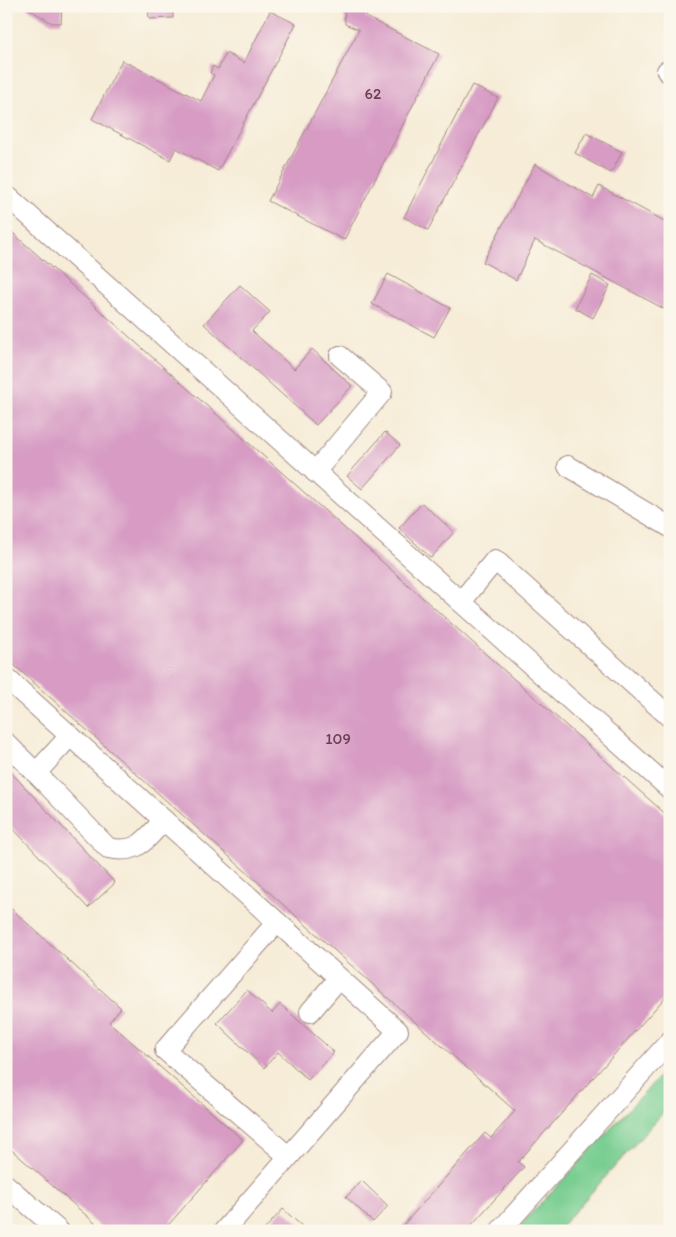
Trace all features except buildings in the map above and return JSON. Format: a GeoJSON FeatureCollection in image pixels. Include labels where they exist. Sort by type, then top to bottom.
{"type":"FeatureCollection","features":[{"type":"Feature","properties":{"kind":"lane"},"geometry":{"type":"LineString","coordinates":[[6,195],[670,789]]}},
{"type":"Feature","properties":{"kind":"lane"},"geometry":{"type":"LineString","coordinates":[[315,472],[382,392],[340,356]]}},
{"type":"Feature","properties":{"kind":"lane"},"geometry":{"type":"LineString","coordinates":[[568,466],[670,526]]}},
{"type":"Feature","properties":{"kind":"lane"},"geometry":{"type":"LineString","coordinates":[[461,602],[495,560],[670,717]]}},
{"type":"Feature","properties":{"kind":"lane"},"geometry":{"type":"LineString","coordinates":[[6,678],[398,1031],[224,1231]]}},
{"type":"Feature","properties":{"kind":"lane"},"geometry":{"type":"LineString","coordinates":[[36,773],[70,736]]}},
{"type":"Feature","properties":{"kind":"lane"},"geometry":{"type":"LineString","coordinates":[[6,743],[108,848],[124,851],[139,846],[164,820]]}},
{"type":"Feature","properties":{"kind":"lane"},"geometry":{"type":"LineString","coordinates":[[277,922],[165,1050],[288,1156]]}},
{"type":"Feature","properties":{"kind":"lane"},"geometry":{"type":"LineString","coordinates":[[310,1012],[339,978]]}},
{"type":"Feature","properties":{"kind":"lane"},"geometry":{"type":"LineString","coordinates":[[500,1231],[670,1041]]}},
{"type":"Feature","properties":{"kind":"lane"},"geometry":{"type":"LineString","coordinates":[[6,1185],[59,1231]]}},
{"type":"Feature","properties":{"kind":"green space"},"geometry":{"type":"Polygon","coordinates":[[[670,1065],[670,1105],[557,1231],[515,1231],[670,1065]]]}}]}
